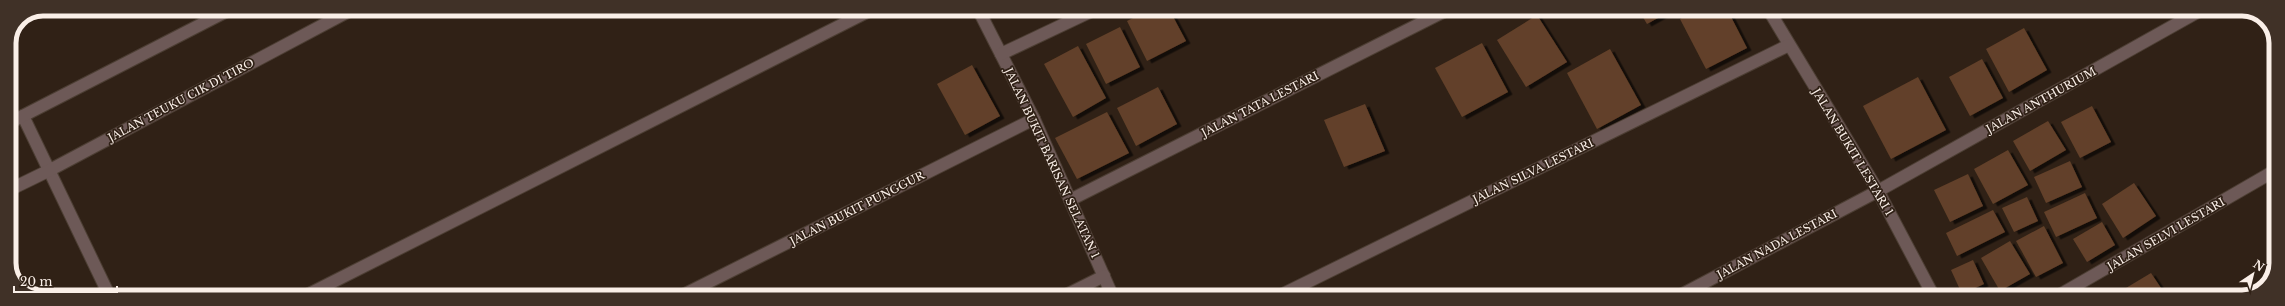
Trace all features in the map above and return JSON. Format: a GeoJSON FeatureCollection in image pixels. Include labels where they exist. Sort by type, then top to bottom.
{"type":"FeatureCollection","features":[{"type":"Feature","properties":{"kind":"street"},"geometry":{"type":"LineString","coordinates":[[16,120],[217,16]]}},
{"type":"Feature","properties":{"kind":"street","name":"JALAN TEUKU CIK DI TIRO"},"geometry":{"type":"LineString","coordinates":[[16,187],[340,16]]}},
{"type":"Feature","properties":{"kind":"street"},"geometry":{"type":"LineString","coordinates":[[317,290],[859,16]]}},
{"type":"Feature","properties":{"kind":"street","name":"JALAN BUKIT BARISAN SELATAN 1"},"geometry":{"type":"LineString","coordinates":[[982,16],[1034,119],[1110,290]]}},
{"type":"Feature","properties":{"kind":"street"},"geometry":{"type":"LineString","coordinates":[[1001,54],[1081,16]]}},
{"type":"Feature","properties":{"kind":"street","name":"JALAN TATA LESTARI"},"geometry":{"type":"LineString","coordinates":[[1070,200],[1435,16]]}},
{"type":"Feature","properties":{"kind":"street","name":"JALAN BUKIT LESTARI 1"},"geometry":{"type":"LineString","coordinates":[[1772,16],[1878,191],[1930,290]]}},
{"type":"Feature","properties":{"kind":"street","name":"JALAN ANTHURIUM"},"geometry":{"type":"LineString","coordinates":[[1878,191],[2190,16]]}},
{"type":"Feature","properties":{"kind":"street","name":"JALAN SILVA LESTARI"},"geometry":{"type":"LineString","coordinates":[[1291,290],[1789,44]]}},
{"type":"Feature","properties":{"kind":"street"},"geometry":{"type":"LineString","coordinates":[[23,116],[107,290]]}},
{"type":"Feature","properties":{"kind":"street","name":"JALAN BUKIT PUNGGUR"},"geometry":{"type":"LineString","coordinates":[[693,290],[1034,119]]}},
{"type":"Feature","properties":{"kind":"street","name":"JALAN SELVI LESTARI"},"geometry":{"type":"LineString","coordinates":[[2068,290],[2269,174]]}},
{"type":"Feature","properties":{"kind":"street","name":"JALAN NADA LESTARI"},"geometry":{"type":"LineString","coordinates":[[1690,290],[1878,191]]}},
{"type":"Feature","properties":{"kind":"street"},"geometry":{"type":"LineString","coordinates":[[1076,290],[1104,276]]}},
{"type":"Feature","properties":{"kind":"building"},"geometry":{"type":"Polygon","coordinates":[[[1137,16],[1173,16],[1186,41],[1147,61],[1127,21],[1137,16]]]}},
{"type":"Feature","properties":{"kind":"building"},"geometry":{"type":"Polygon","coordinates":[[[1538,16],[1567,62],[1526,87],[1497,40],[1538,16]]]}},
{"type":"Feature","properties":{"kind":"building"},"geometry":{"type":"Polygon","coordinates":[[[1642,16],[1661,16],[1647,24],[1642,16]]]}},
{"type":"Feature","properties":{"kind":"building"},"geometry":{"type":"Polygon","coordinates":[[[1686,16],[1731,16],[1747,48],[1706,69],[1680,19],[1686,16]]]}},
{"type":"Feature","properties":{"kind":"building"},"geometry":{"type":"Polygon","coordinates":[[[1120,27],[1140,67],[1106,84],[1086,44],[1120,27]]]}},
{"type":"Feature","properties":{"kind":"building"},"geometry":{"type":"Polygon","coordinates":[[[2024,28],[2047,70],[2009,92],[1986,49],[2024,28]]]}},
{"type":"Feature","properties":{"kind":"building"},"geometry":{"type":"Polygon","coordinates":[[[1482,43],[1508,92],[1462,117],[1435,68],[1482,43]]]}},
{"type":"Feature","properties":{"kind":"building"},"geometry":{"type":"Polygon","coordinates":[[[1078,46],[1106,98],[1073,117],[1044,64],[1078,46]]]}},
{"type":"Feature","properties":{"kind":"building"},"geometry":{"type":"Polygon","coordinates":[[[1610,49],[1641,105],[1597,129],[1567,73],[1610,49]]]}},
{"type":"Feature","properties":{"kind":"building"},"geometry":{"type":"Polygon","coordinates":[[[1982,59],[2003,98],[1970,116],[1949,77],[1982,59]]]}},
{"type":"Feature","properties":{"kind":"building"},"geometry":{"type":"Polygon","coordinates":[[[972,65],[1000,116],[965,135],[937,84],[972,65]]]}},
{"type":"Feature","properties":{"kind":"building"},"geometry":{"type":"Polygon","coordinates":[[[1918,77],[1946,130],[1891,159],[1863,106],[1918,77]]]}},
{"type":"Feature","properties":{"kind":"building"},"geometry":{"type":"Polygon","coordinates":[[[1158,87],[1177,124],[1136,146],[1117,108],[1158,87]]]}},
{"type":"Feature","properties":{"kind":"building"},"geometry":{"type":"Polygon","coordinates":[[[1365,104],[1385,151],[1344,167],[1324,120],[1365,104]]]}},
{"type":"Feature","properties":{"kind":"building"},"geometry":{"type":"Polygon","coordinates":[[[2092,106],[2111,142],[2080,158],[2061,122],[2092,106]]]}},
{"type":"Feature","properties":{"kind":"building"},"geometry":{"type":"Polygon","coordinates":[[[1107,112],[1129,153],[1077,179],[1055,138],[1107,112]]]}},
{"type":"Feature","properties":{"kind":"building"},"geometry":{"type":"Polygon","coordinates":[[[2048,121],[2066,150],[2030,171],[2013,141],[2048,121]]]}},
{"type":"Feature","properties":{"kind":"building"},"geometry":{"type":"Polygon","coordinates":[[[2008,150],[2028,185],[1993,204],[1974,169],[2008,150]]]}},
{"type":"Feature","properties":{"kind":"building"},"geometry":{"type":"Polygon","coordinates":[[[2070,161],[2082,187],[2046,203],[2034,177],[2070,161]]]}},
{"type":"Feature","properties":{"kind":"building"},"geometry":{"type":"Polygon","coordinates":[[[1968,174],[1983,206],[1950,222],[1934,190],[1968,174]]]}},
{"type":"Feature","properties":{"kind":"building"},"geometry":{"type":"Polygon","coordinates":[[[2134,183],[2156,216],[2123,238],[2102,204],[2134,183]]]}},
{"type":"Feature","properties":{"kind":"building"},"geometry":{"type":"Polygon","coordinates":[[[2085,193],[2097,218],[2056,237],[2044,212],[2085,193]]]}},
{"type":"Feature","properties":{"kind":"building"},"geometry":{"type":"Polygon","coordinates":[[[2027,197],[2038,221],[2014,232],[2002,208],[2027,197]]]}},
{"type":"Feature","properties":{"kind":"building"},"geometry":{"type":"Polygon","coordinates":[[[1993,210],[2005,232],[1957,256],[1946,233],[1993,210]]]}},
{"type":"Feature","properties":{"kind":"building"},"geometry":{"type":"Polygon","coordinates":[[[2102,222],[2115,245],[2087,262],[2073,239],[2102,222]]]}},
{"type":"Feature","properties":{"kind":"building"},"geometry":{"type":"Polygon","coordinates":[[[2044,226],[2063,263],[2036,277],[2016,241],[2044,226]]]}},
{"type":"Feature","properties":{"kind":"building"},"geometry":{"type":"Polygon","coordinates":[[[2010,241],[2030,274],[1999,290],[1981,258],[2010,241]]]}},
{"type":"Feature","properties":{"kind":"building"},"geometry":{"type":"Polygon","coordinates":[[[1973,260],[1984,284],[1971,290],[1960,290],[1951,270],[1973,260]]]}},
{"type":"Feature","properties":{"kind":"building"},"geometry":{"type":"Polygon","coordinates":[[[2151,273],[2162,290],[2123,290],[2151,273]]]}}]}
